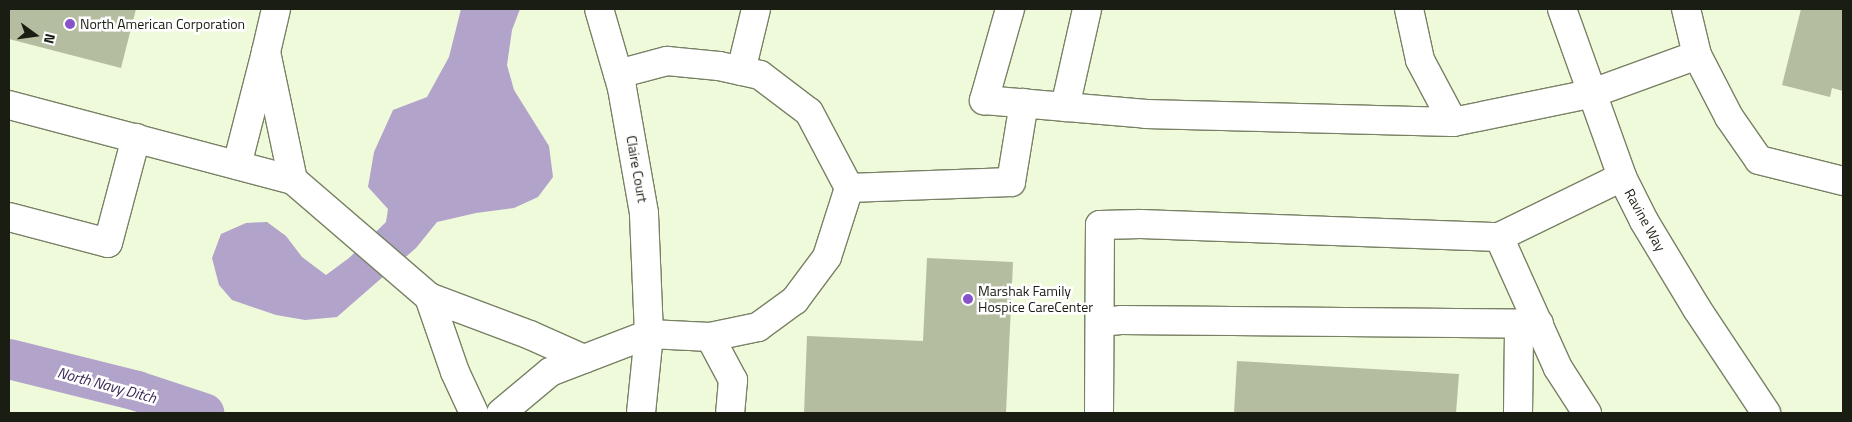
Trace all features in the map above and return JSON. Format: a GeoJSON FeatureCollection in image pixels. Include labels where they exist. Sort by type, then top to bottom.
{"type":"FeatureCollection","features":[{"type":"Feature","properties":{"kind":"street"},"geometry":{"type":"LineString","coordinates":[[237,165],[276,9]]}},
{"type":"Feature","properties":{"kind":"street","name":"Claire Court"},"geometry":{"type":"LineString","coordinates":[[599,9],[618,74],[644,213],[648,334],[641,413]]}},
{"type":"Feature","properties":{"kind":"street"},"geometry":{"type":"LineString","coordinates":[[741,71],[756,9]]}},
{"type":"Feature","properties":{"kind":"street"},"geometry":{"type":"LineString","coordinates":[[1010,9],[984,100],[1146,114],[1453,122],[1590,94],[1697,56]]}},
{"type":"Feature","properties":{"kind":"street"},"geometry":{"type":"LineString","coordinates":[[1065,107],[1087,9]]}},
{"type":"Feature","properties":{"kind":"street"},"geometry":{"type":"LineString","coordinates":[[1409,9],[1420,60],[1453,122]]}},
{"type":"Feature","properties":{"kind":"street","name":"Ravine Way"},"geometry":{"type":"LineString","coordinates":[[1562,9],[1590,94],[1622,177],[1644,221],[1692,301],[1766,413]]}},
{"type":"Feature","properties":{"kind":"street"},"geometry":{"type":"LineString","coordinates":[[1686,9],[1697,56],[1729,117],[1759,160],[1843,181]]}},
{"type":"Feature","properties":{"kind":"street"},"geometry":{"type":"LineString","coordinates":[[266,52],[293,180]]}},
{"type":"Feature","properties":{"kind":"street"},"geometry":{"type":"LineString","coordinates":[[501,413],[550,372],[648,334],[710,337],[758,326],[795,300],[828,257],[849,188],[808,112],[760,75],[719,66],[667,61],[618,74]]}},
{"type":"Feature","properties":{"kind":"street"},"geometry":{"type":"LineString","coordinates":[[849,188],[1011,182],[1024,104]]}},
{"type":"Feature","properties":{"kind":"street"},"geometry":{"type":"LineString","coordinates":[[9,105],[293,180],[365,240],[429,298],[530,335],[584,359]]}},
{"type":"Feature","properties":{"kind":"street"},"geometry":{"type":"LineString","coordinates":[[9,217],[108,244],[136,138]]}},
{"type":"Feature","properties":{"kind":"street"},"geometry":{"type":"LineString","coordinates":[[1099,413],[1100,224],[1498,237],[1622,177]]}},
{"type":"Feature","properties":{"kind":"street"},"geometry":{"type":"LineString","coordinates":[[1498,237],[1529,324],[1586,413]]}},
{"type":"Feature","properties":{"kind":"street"},"geometry":{"type":"LineString","coordinates":[[429,298],[455,372],[474,413]]}},
{"type":"Feature","properties":{"kind":"street"},"geometry":{"type":"LineString","coordinates":[[1100,322],[1121,320],[1529,324]]}},
{"type":"Feature","properties":{"kind":"street"},"geometry":{"type":"LineString","coordinates":[[1518,413],[1529,324]]}},
{"type":"Feature","properties":{"kind":"street"},"geometry":{"type":"LineString","coordinates":[[710,337],[733,380],[730,413]]}},
{"type":"Feature","properties":{"kind":"shaded area"},"geometry":{"type":"Polygon","coordinates":[[[461,9],[520,9],[512,30],[507,65],[514,90],[549,146],[553,177],[538,197],[514,208],[476,213],[437,222],[416,248],[337,317],[305,320],[276,315],[232,300],[219,285],[212,258],[221,234],[246,223],[267,222],[286,236],[302,257],[326,275],[349,258],[386,222],[388,209],[368,187],[374,152],[393,110],[427,97],[449,57],[461,9]]]}},
{"type":"Feature","properties":{"kind":"building","name":"North American Corporation"},"geometry":{"type":"Polygon","coordinates":[[[9,9],[136,9],[121,68],[9,39],[9,9]]]}},
{"type":"Feature","properties":{"kind":"building"},"geometry":{"type":"Polygon","coordinates":[[[1801,9],[1843,9],[1843,91],[1832,88],[1830,97],[1782,85],[1801,9]]]}},
{"type":"Feature","properties":{"kind":"building","name":"Marshak Family Hospice CareCenter"},"geometry":{"type":"Polygon","coordinates":[[[927,258],[1013,262],[1006,413],[804,413],[807,336],[923,341],[927,258]]]}},
{"type":"Feature","properties":{"kind":"building"},"geometry":{"type":"Polygon","coordinates":[[[1237,361],[1459,374],[1456,413],[1234,413],[1237,361]]]}},
{"type":"Feature","properties":{"kind":"waterway","name":"North Navy Ditch"},"geometry":{"type":"LineString","coordinates":[[9,359],[137,391],[204,413]]}},
{"type":"Feature","properties":{"kind":"place","name":"North American Corporation"},"geometry":{"type":"Point","coordinates":[70,24]}},
{"type":"Feature","properties":{"kind":"place","name":"Marshak Family Hospice CareCenter"},"geometry":{"type":"Point","coordinates":[968,299]}}]}
